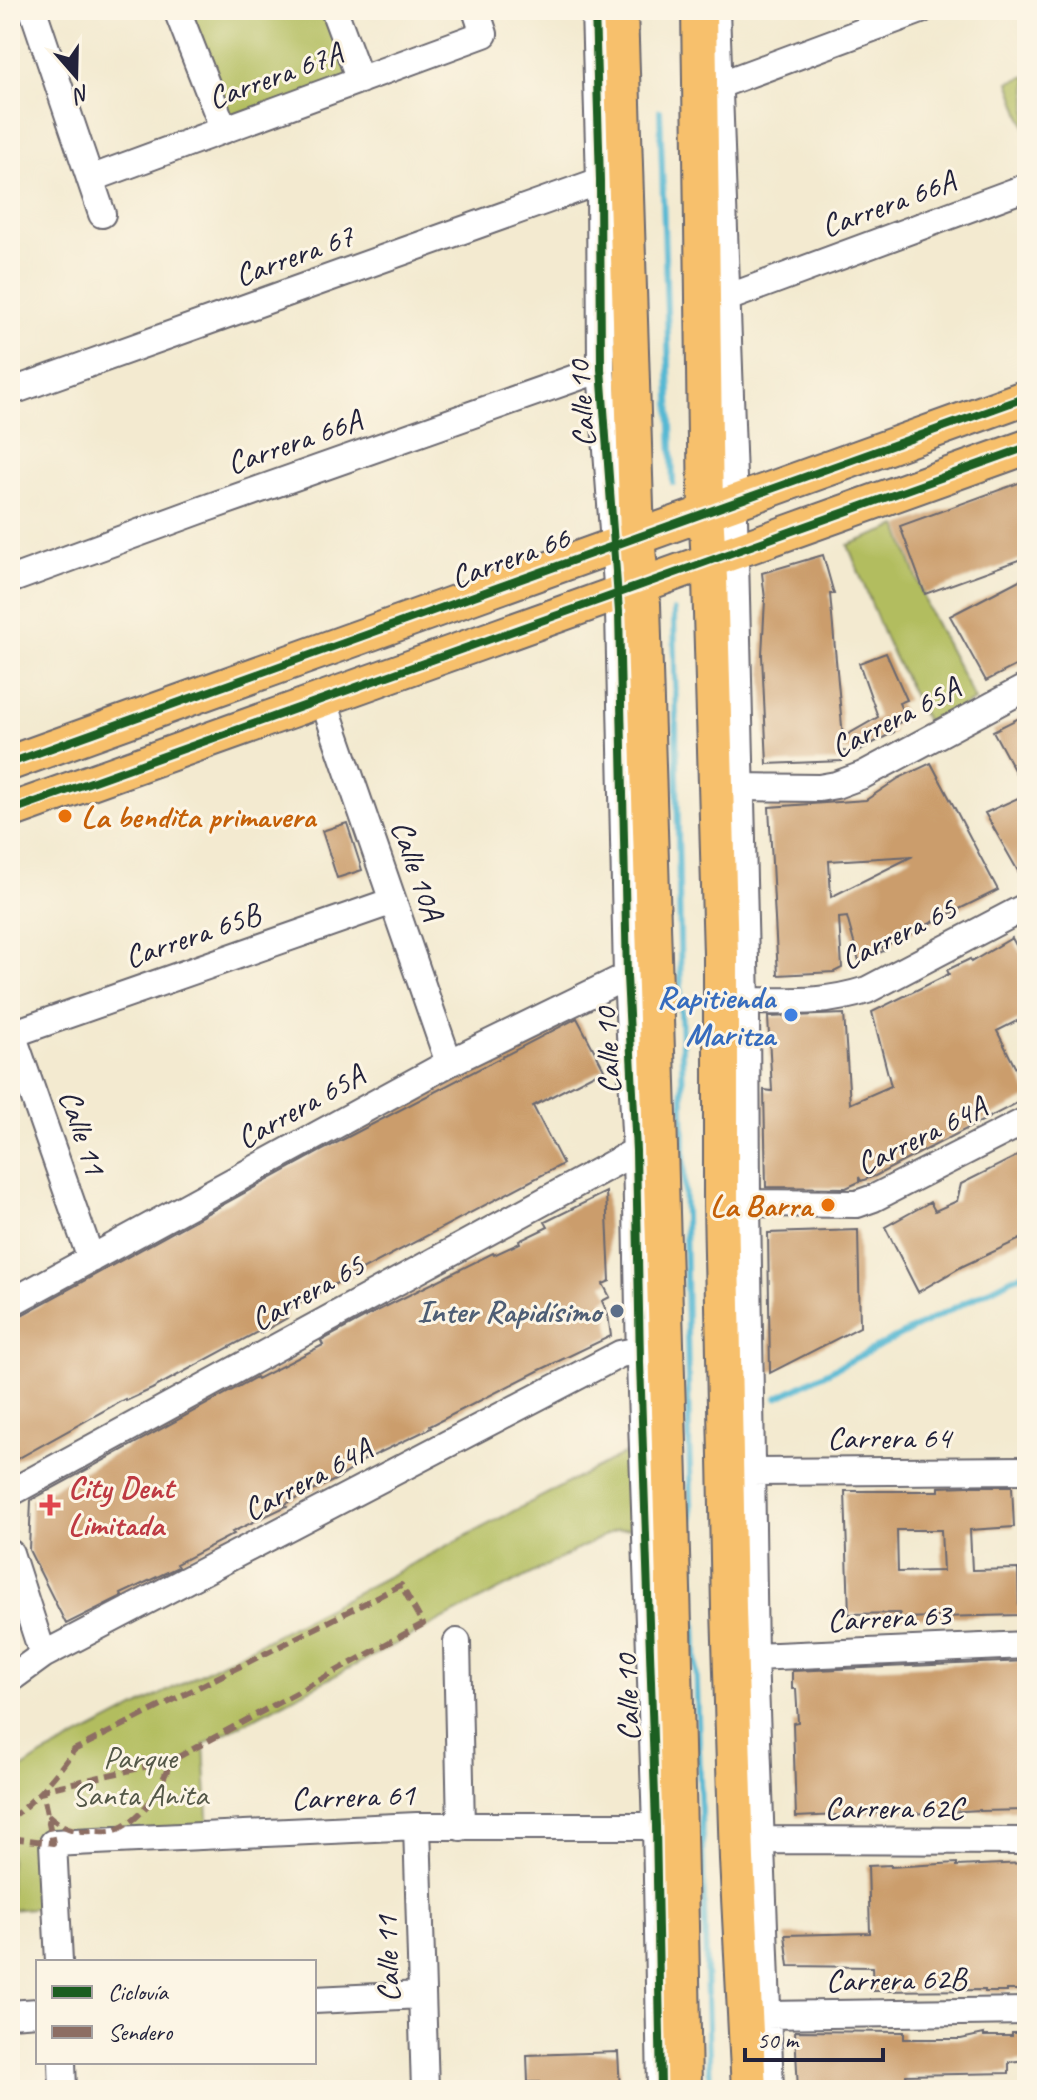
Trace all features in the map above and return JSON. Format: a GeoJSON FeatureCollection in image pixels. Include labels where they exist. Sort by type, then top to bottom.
{"type":"FeatureCollection","features":[{"type":"Feature","properties":{"kind":"main road"},"geometry":{"type":"LineString","coordinates":[[689,10],[710,74]]}},
{"type":"Feature","properties":{"kind":"main road"},"geometry":{"type":"LineString","coordinates":[[699,10],[710,74],[732,956],[721,1204],[739,1431],[729,1609],[746,1742],[737,1859],[749,2090]]}},
{"type":"Feature","properties":{"kind":"main road","name":"Calle 10"},"geometry":{"type":"LineString","coordinates":[[612,12],[649,1358],[680,1829],[684,2090]]}},
{"type":"Feature","properties":{"kind":"main road","name":"Carrera 66"},"geometry":{"type":"LineString","coordinates":[[10,763],[1027,397]]}},
{"type":"Feature","properties":{"kind":"main road"},"geometry":{"type":"LineString","coordinates":[[10,811],[1027,447]]}},
{"type":"Feature","properties":{"kind":"street"},"geometry":{"type":"LineString","coordinates":[[33,10],[102,214]]}},
{"type":"Feature","properties":{"kind":"street"},"geometry":{"type":"LineString","coordinates":[[177,10],[224,130]]}},
{"type":"Feature","properties":{"kind":"street"},"geometry":{"type":"LineString","coordinates":[[334,10],[360,80]]}},
{"type":"Feature","properties":{"kind":"street"},"geometry":{"type":"LineString","coordinates":[[716,10],[710,74],[727,298],[720,508]]}},
{"type":"Feature","properties":{"kind":"street"},"geometry":{"type":"LineString","coordinates":[[710,74],[921,10]]}},
{"type":"Feature","properties":{"kind":"street","name":"Calle 10"},"geometry":{"type":"LineString","coordinates":[[612,12],[600,181],[601,369],[625,541]]}},
{"type":"Feature","properties":{"kind":"street","name":"Carrera 67A"},"geometry":{"type":"LineString","coordinates":[[90,179],[360,80],[480,22]]}},
{"type":"Feature","properties":{"kind":"street","name":"Carrera 67"},"geometry":{"type":"LineString","coordinates":[[10,392],[600,181]]}},
{"type":"Feature","properties":{"kind":"street","name":"Carrera 66A"},"geometry":{"type":"LineString","coordinates":[[727,298],[1027,187]]}},
{"type":"Feature","properties":{"kind":"street","name":"Carrera 66A"},"geometry":{"type":"LineString","coordinates":[[10,580],[601,369]]}},
{"type":"Feature","properties":{"kind":"street"},"geometry":{"type":"LineString","coordinates":[[722,556],[741,787],[732,956],[746,1001],[747,1203],[739,1431],[752,1472],[754,1657],[746,1742],[761,1840],[770,2090]]}},
{"type":"Feature","properties":{"kind":"street","name":"Carrera 65A"},"geometry":{"type":"LineString","coordinates":[[741,787],[819,788],[836,785],[863,775],[1027,687]]}},
{"type":"Feature","properties":{"kind":"street","name":"Calle 10A"},"geometry":{"type":"LineString","coordinates":[[323,699],[449,1063]]}},
{"type":"Feature","properties":{"kind":"street","name":"Carrera 65B"},"geometry":{"type":"LineString","coordinates":[[11,1031],[393,901]]}},
{"type":"Feature","properties":{"kind":"street","name":"Carrera 65"},"geometry":{"type":"LineString","coordinates":[[746,1001],[824,1001],[867,990],[1027,906]]}},
{"type":"Feature","properties":{"kind":"street","name":"Calle 10"},"geometry":{"type":"LineString","coordinates":[[639,920],[627,976],[649,1358],[661,2090]]}},
{"type":"Feature","properties":{"kind":"street","name":"Carrera 65A"},"geometry":{"type":"LineString","coordinates":[[10,1303],[449,1063],[627,976]]}},
{"type":"Feature","properties":{"kind":"street","name":"Calle 11"},"geometry":{"type":"LineString","coordinates":[[11,1031],[91,1259]]}},
{"type":"Feature","properties":{"kind":"street","name":"Carrera 64A"},"geometry":{"type":"LineString","coordinates":[[747,1203],[857,1204],[1027,1120]]}},
{"type":"Feature","properties":{"kind":"street","name":"Carrera 65"},"geometry":{"type":"LineString","coordinates":[[10,1493],[636,1151]]}},
{"type":"Feature","properties":{"kind":"street","name":"Carrera 64A"},"geometry":{"type":"LineString","coordinates":[[10,1679],[43,1655],[620,1354],[649,1358]]}},
{"type":"Feature","properties":{"kind":"street","name":"Carrera 64"},"geometry":{"type":"LineString","coordinates":[[752,1472],[1027,1470]]}},
{"type":"Feature","properties":{"kind":"street"},"geometry":{"type":"LineString","coordinates":[[10,1553],[43,1655]]}},
{"type":"Feature","properties":{"kind":"street"},"geometry":{"type":"LineString","coordinates":[[457,1642],[461,1827]]}},
{"type":"Feature","properties":{"kind":"street","name":"Carrera 63"},"geometry":{"type":"LineString","coordinates":[[754,1657],[1027,1645]]}},
{"type":"Feature","properties":{"kind":"street","name":"Calle 11"},"geometry":{"type":"LineString","coordinates":[[417,1826],[425,2090]]}},
{"type":"Feature","properties":{"kind":"street","name":"Carrera 61"},"geometry":{"type":"LineString","coordinates":[[59,1960],[53,1843],[417,1826],[656,1826]]}},
{"type":"Feature","properties":{"kind":"street","name":"Carrera 62C"},"geometry":{"type":"LineString","coordinates":[[761,1840],[1027,1841]]}},
{"type":"Feature","properties":{"kind":"street"},"geometry":{"type":"LineString","coordinates":[[316,2000],[422,1995]]}},
{"type":"Feature","properties":{"kind":"street","name":"Carrera 62B"},"geometry":{"type":"LineString","coordinates":[[767,2015],[1027,2011]]}},
{"type":"Feature","properties":{"kind":"street"},"geometry":{"type":"LineString","coordinates":[[10,2014],[36,2012]]}},
{"type":"Feature","properties":{"kind":"street"},"geometry":{"type":"LineString","coordinates":[[62,2064],[63,2090]]}},
{"type":"Feature","properties":{"kind":"green space"},"geometry":{"type":"Polygon","coordinates":[[[177,10],[334,10],[360,80],[224,130],[177,10]]]}},
{"type":"Feature","properties":{"kind":"green space"},"geometry":{"type":"Polygon","coordinates":[[[1027,76],[1027,132],[1009,82],[1027,76]]]}},
{"type":"Feature","properties":{"kind":"green space"},"geometry":{"type":"Polygon","coordinates":[[[898,526],[929,611],[975,700],[928,725],[885,638],[848,545],[898,526]]]}},
{"type":"Feature","properties":{"kind":"green space","name":"Parque Santa Anita"},"geometry":{"type":"Polygon","coordinates":[[[643,1444],[646,1526],[615,1530],[204,1744],[209,1836],[54,1843],[57,1906],[10,1910],[10,1777],[38,1758],[643,1444]]]}},
{"type":"Feature","properties":{"kind":"building"},"geometry":{"type":"Polygon","coordinates":[[[1027,480],[1027,557],[925,594],[900,526],[1027,480]]]}},
{"type":"Feature","properties":{"kind":"building"},"geometry":{"type":"Polygon","coordinates":[[[823,555],[834,594],[830,594],[843,737],[878,717],[859,663],[886,653],[907,700],[899,703],[906,719],[891,727],[894,732],[856,752],[841,751],[842,761],[767,764],[762,573],[823,555]]]}},
{"type":"Feature","properties":{"kind":"building"},"geometry":{"type":"Polygon","coordinates":[[[1027,576],[1027,660],[986,681],[950,616],[1027,576]]]}},
{"type":"Feature","properties":{"kind":"building"},"geometry":{"type":"Polygon","coordinates":[[[1027,714],[1027,794],[993,731],[1027,714]]]}},
{"type":"Feature","properties":{"kind":"building"},"geometry":{"type":"Polygon","coordinates":[[[931,763],[998,890],[882,947],[884,951],[859,961],[847,917],[839,918],[842,968],[834,972],[778,975],[769,807],[866,800],[899,778],[931,763]],[[913,856],[829,861],[831,897],[913,856]]]}},
{"type":"Feature","properties":{"kind":"building"},"geometry":{"type":"Polygon","coordinates":[[[1027,794],[1027,887],[985,813],[1027,794]]]}},
{"type":"Feature","properties":{"kind":"building"},"geometry":{"type":"Polygon","coordinates":[[[347,823],[362,870],[337,878],[322,831],[347,823]]]}},
{"type":"Feature","properties":{"kind":"building"},"geometry":{"type":"Polygon","coordinates":[[[1012,938],[1027,965],[1027,1016],[997,1031],[1027,1091],[1027,1098],[875,1176],[861,1181],[859,1177],[859,1182],[846,1188],[766,1187],[764,1090],[772,1091],[768,1017],[844,1014],[850,1104],[891,1086],[872,1012],[1012,938]]]}},
{"type":"Feature","properties":{"kind":"building"},"geometry":{"type":"Polygon","coordinates":[[[577,1018],[604,1069],[533,1106],[563,1164],[284,1311],[287,1318],[260,1333],[152,1389],[125,1399],[10,1463],[10,1319],[319,1152],[577,1018]]]}},
{"type":"Feature","properties":{"kind":"building"},"geometry":{"type":"Polygon","coordinates":[[[1027,1151],[1027,1236],[963,1266],[918,1292],[885,1227],[930,1202],[935,1211],[957,1201],[961,1184],[1027,1151]]]}},
{"type":"Feature","properties":{"kind":"building"},"geometry":{"type":"Polygon","coordinates":[[[606,1192],[610,1281],[603,1284],[610,1297],[602,1301],[611,1336],[354,1465],[356,1467],[335,1480],[176,1564],[178,1567],[66,1624],[29,1550],[31,1500],[256,1377],[323,1345],[321,1341],[373,1313],[493,1253],[520,1243],[548,1227],[545,1222],[606,1192]]]}},
{"type":"Feature","properties":{"kind":"building"},"geometry":{"type":"Polygon","coordinates":[[[858,1230],[860,1327],[770,1373],[768,1233],[858,1230]]]}},
{"type":"Feature","properties":{"kind":"building"},"geometry":{"type":"Polygon","coordinates":[[[1012,1486],[1014,1527],[970,1530],[972,1570],[1018,1569],[1019,1615],[900,1618],[900,1613],[849,1614],[845,1491],[939,1491],[939,1487],[1012,1486]],[[897,1530],[898,1572],[943,1571],[941,1530],[897,1530]]]}},
{"type":"Feature","properties":{"kind":"building"},"geometry":{"type":"Polygon","coordinates":[[[1027,1661],[1027,1810],[796,1817],[793,1723],[798,1722],[792,1671],[1027,1661]]]}},
{"type":"Feature","properties":{"kind":"building"},"geometry":{"type":"Polygon","coordinates":[[[957,1863],[957,1866],[1027,1863],[1027,1990],[873,1991],[872,1967],[789,1966],[785,1935],[870,1933],[868,1866],[957,1863]]]}},
{"type":"Feature","properties":{"kind":"building"},"geometry":{"type":"Polygon","coordinates":[[[795,2031],[904,2032],[904,2039],[961,2039],[984,2034],[1012,2036],[1012,2033],[1027,2033],[1027,2060],[1009,2062],[1009,2073],[906,2075],[906,2090],[798,2090],[795,2031]]]}},
{"type":"Feature","properties":{"kind":"building"},"geometry":{"type":"Polygon","coordinates":[[[618,2052],[620,2090],[540,2090],[540,2082],[528,2082],[527,2055],[618,2052]]]}},
{"type":"Feature","properties":{"kind":"waterway"},"geometry":{"type":"LineString","coordinates":[[660,111],[673,483]]}},
{"type":"Feature","properties":{"kind":"waterway"},"geometry":{"type":"LineString","coordinates":[[674,611],[689,1438],[710,2090]]}},
{"type":"Feature","properties":{"kind":"waterway"},"geometry":{"type":"LineString","coordinates":[[777,1398],[1027,1271]]}},
{"type":"Feature","properties":{"kind":"marked path"},"geometry":{"type":"LineString","coordinates":[[10,1819],[45,1787],[74,1750],[401,1585],[423,1624],[171,1761],[42,1790],[53,1843],[10,1838]]}},
{"type":"Feature","properties":{"kind":"marked path"},"geometry":{"type":"LineString","coordinates":[[48,1815],[74,1830],[118,1829],[144,1809],[157,1791],[171,1761]]}},
{"type":"Feature","properties":{"kind":"cycle path"},"geometry":{"type":"LineString","coordinates":[[595,10],[601,369],[619,612],[627,976],[636,1151],[656,1826],[661,2090]]}},
{"type":"Feature","properties":{"kind":"cycle path"},"geometry":{"type":"LineString","coordinates":[[10,763],[1027,397]]}},
{"type":"Feature","properties":{"kind":"cycle path"},"geometry":{"type":"LineString","coordinates":[[10,811],[1027,447]]}},
{"type":"Feature","properties":{"kind":"place","name":"La bendita primavera"},"geometry":{"type":"Point","coordinates":[65,816]}},
{"type":"Feature","properties":{"kind":"place","name":"Rapitienda Maritza"},"geometry":{"type":"Point","coordinates":[791,1015]}},
{"type":"Feature","properties":{"kind":"place","name":"La Barra"},"geometry":{"type":"Point","coordinates":[828,1205]}},
{"type":"Feature","properties":{"kind":"place","name":"Inter Rapidísimo"},"geometry":{"type":"Point","coordinates":[617,1311]}},
{"type":"Feature","properties":{"kind":"place","name":"City Dent Limitada"},"geometry":{"type":"Point","coordinates":[50,1505]}}]}
